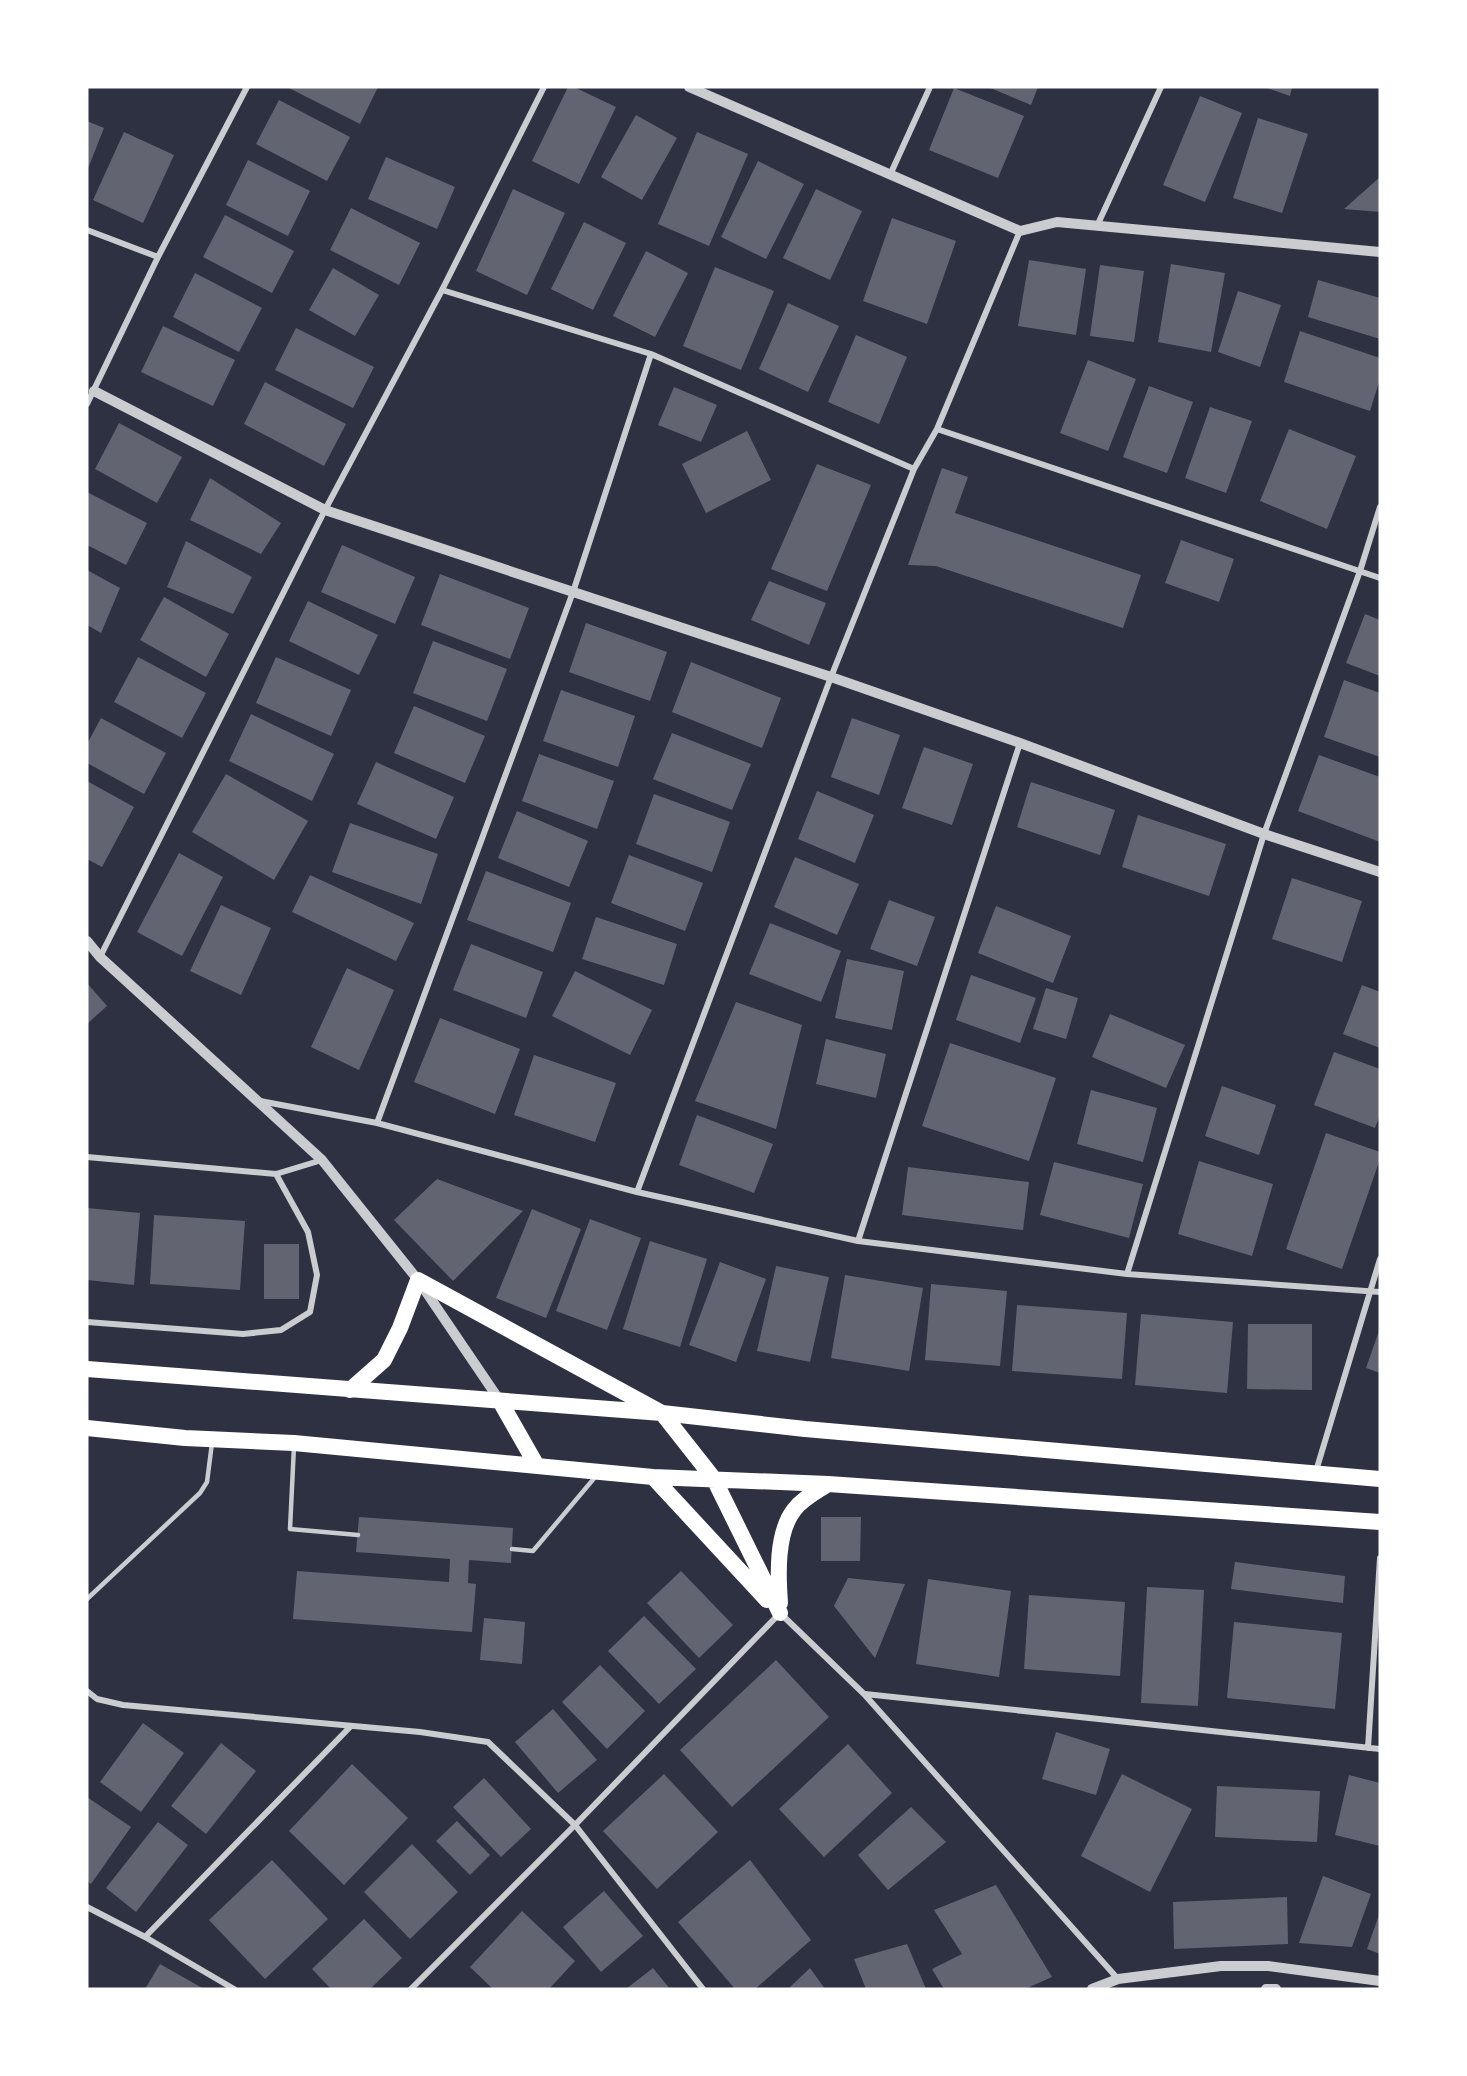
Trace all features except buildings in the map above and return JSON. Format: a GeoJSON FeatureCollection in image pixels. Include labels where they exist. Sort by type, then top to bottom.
{"type":"FeatureCollection","features":[{"type":"Feature","properties":{"kind":"highway"},"geometry":{"type":"LineString","coordinates":[[350,1390],[384,1360],[400,1329],[418,1280],[662,1413],[714,1479],[780,1613]]}},
{"type":"Feature","properties":{"kind":"highway"},"geometry":{"type":"LineString","coordinates":[[87,1369],[662,1413],[817,1430],[1380,1479]]}},
{"type":"Feature","properties":{"kind":"highway"},"geometry":{"type":"LineString","coordinates":[[500,1401],[537,1466]]}},
{"type":"Feature","properties":{"kind":"highway"},"geometry":{"type":"LineString","coordinates":[[87,1428],[213,1439],[294,1443],[652,1477],[828,1484],[1380,1522]]}},
{"type":"Feature","properties":{"kind":"highway"},"geometry":{"type":"LineString","coordinates":[[652,1477],[780,1613]]}},
{"type":"Feature","properties":{"kind":"highway"},"geometry":{"type":"LineString","coordinates":[[780,1613],[777,1570],[786,1526],[792,1512],[802,1502],[828,1484]]}},
{"type":"Feature","properties":{"kind":"street"},"geometry":{"type":"LineString","coordinates":[[87,404],[158,257],[247,87]]}},
{"type":"Feature","properties":{"kind":"street"},"geometry":{"type":"LineString","coordinates":[[100,957],[325,510],[442,290],[544,87]]}},
{"type":"Feature","properties":{"kind":"street"},"geometry":{"type":"LineString","coordinates":[[689,87],[1020,231],[1057,222],[1380,252]]}},
{"type":"Feature","properties":{"kind":"street"},"geometry":{"type":"LineString","coordinates":[[890,175],[930,87]]}},
{"type":"Feature","properties":{"kind":"street"},"geometry":{"type":"LineString","coordinates":[[1097,227],[1161,87]]}},
{"type":"Feature","properties":{"kind":"street"},"geometry":{"type":"LineString","coordinates":[[87,230],[158,257]]}},
{"type":"Feature","properties":{"kind":"street"},"geometry":{"type":"LineString","coordinates":[[637,1192],[831,677],[914,469],[937,429],[1020,231]]}},
{"type":"Feature","properties":{"kind":"street"},"geometry":{"type":"LineString","coordinates":[[442,290],[651,354],[914,469]]}},
{"type":"Feature","properties":{"kind":"street"},"geometry":{"type":"LineString","coordinates":[[376,1123],[573,592],[651,354]]}},
{"type":"Feature","properties":{"kind":"street"},"geometry":{"type":"LineString","coordinates":[[93,391],[325,510],[831,677],[1020,743],[1264,834],[1380,872]]}},
{"type":"Feature","properties":{"kind":"street"},"geometry":{"type":"LineString","coordinates":[[937,429],[1380,578]]}},
{"type":"Feature","properties":{"kind":"street"},"geometry":{"type":"LineString","coordinates":[[1127,1274],[1264,834],[1360,571],[1380,507]]}},
{"type":"Feature","properties":{"kind":"street"},"geometry":{"type":"LineString","coordinates":[[858,1241],[1020,743]]}},
{"type":"Feature","properties":{"kind":"street"},"geometry":{"type":"LineString","coordinates":[[87,941],[100,957],[322,1160],[418,1280],[500,1401]]}},
{"type":"Feature","properties":{"kind":"street"},"geometry":{"type":"LineString","coordinates":[[256,1101],[376,1123],[637,1192],[858,1241],[1127,1274],[1380,1292]]}},
{"type":"Feature","properties":{"kind":"street"},"geometry":{"type":"LineString","coordinates":[[87,1157],[276,1174],[322,1160]]}},
{"type":"Feature","properties":{"kind":"street"},"geometry":{"type":"LineString","coordinates":[[87,1322],[243,1334],[281,1330],[310,1312],[317,1275],[308,1232],[276,1174]]}},
{"type":"Feature","properties":{"kind":"street"},"geometry":{"type":"LineString","coordinates":[[1315,1474],[1380,1259]]}},
{"type":"Feature","properties":{"kind":"street"},"geometry":{"type":"LineString","coordinates":[[1368,1748],[1380,1558]]}},
{"type":"Feature","properties":{"kind":"street"},"geometry":{"type":"LineString","coordinates":[[411,1989],[575,1825],[780,1613],[864,1694],[1120,1984]]}},
{"type":"Feature","properties":{"kind":"street"},"geometry":{"type":"LineString","coordinates":[[87,1691],[98,1699],[123,1705],[420,1732],[488,1742],[575,1825],[702,1989]]}},
{"type":"Feature","properties":{"kind":"street"},"geometry":{"type":"LineString","coordinates":[[864,1694],[1380,1749]]}},
{"type":"Feature","properties":{"kind":"street"},"geometry":{"type":"LineString","coordinates":[[145,1937],[351,1726]]}},
{"type":"Feature","properties":{"kind":"street"},"geometry":{"type":"LineString","coordinates":[[87,1907],[145,1937],[234,1989]]}},
{"type":"Feature","properties":{"kind":"street"},"geometry":{"type":"LineString","coordinates":[[1092,1989],[1221,1966],[1268,1966],[1380,1981]]}},
{"type":"Feature","properties":{"kind":"street"},"geometry":{"type":"LineString","coordinates":[[1266,1989],[1276,1989]]}},
{"type":"Feature","properties":{"kind":"lane"},"geometry":{"type":"LineString","coordinates":[[87,1599],[200,1493],[207,1482],[213,1439]]}},
{"type":"Feature","properties":{"kind":"lane"},"geometry":{"type":"LineString","coordinates":[[294,1443],[290,1529],[358,1535]]}},
{"type":"Feature","properties":{"kind":"lane"},"geometry":{"type":"LineString","coordinates":[[512,1549],[533,1551],[600,1472]]}}]}
